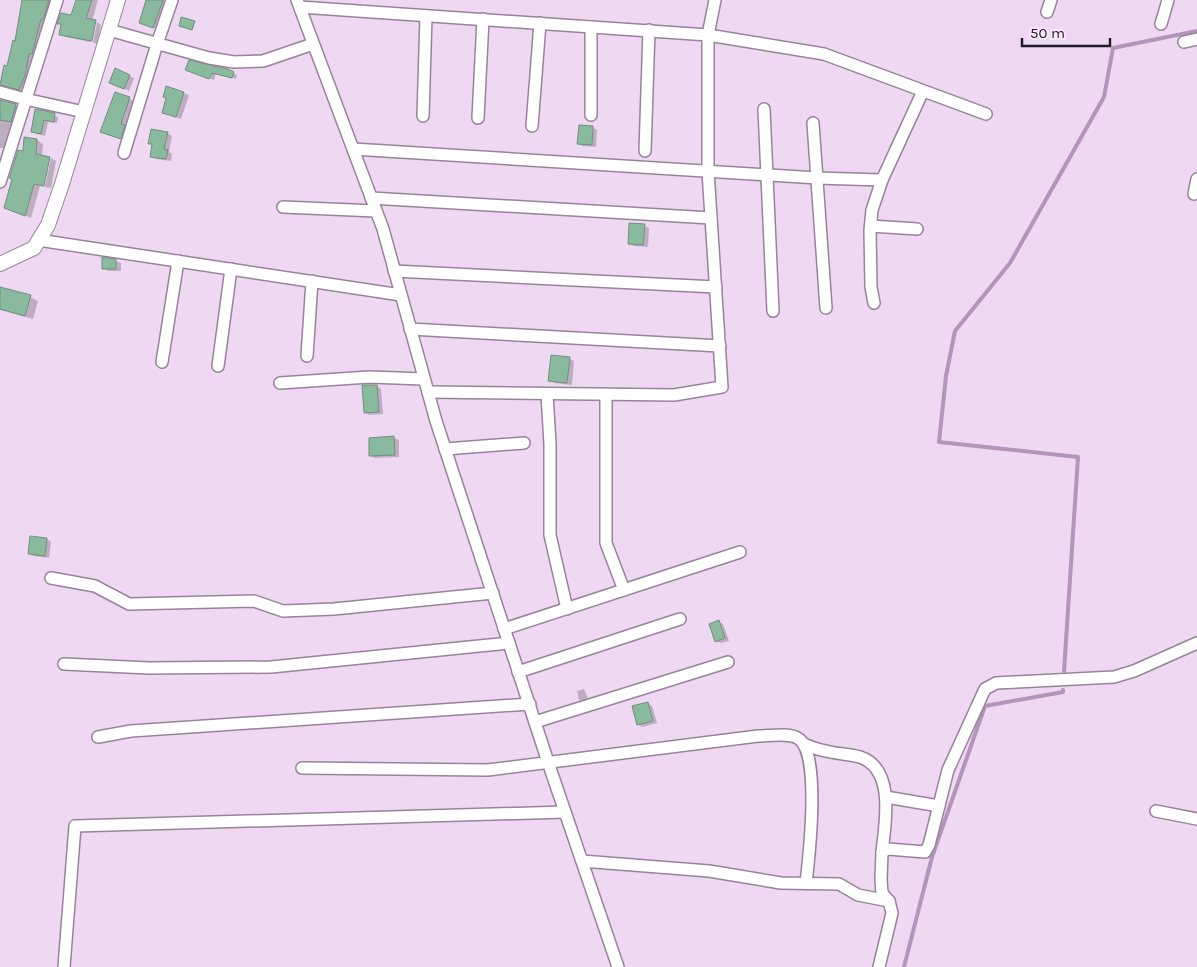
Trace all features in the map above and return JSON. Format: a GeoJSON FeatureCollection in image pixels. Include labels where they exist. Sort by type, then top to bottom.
{"type":"FeatureCollection","features":[{"type":"Feature","properties":{"kind":"street"},"geometry":{"type":"LineString","coordinates":[[0,182],[57,0]]}},
{"type":"Feature","properties":{"kind":"street"},"geometry":{"type":"LineString","coordinates":[[0,264],[34,248],[48,225],[118,0]]}},
{"type":"Feature","properties":{"kind":"street"},"geometry":{"type":"LineString","coordinates":[[124,153],[172,0]]}},
{"type":"Feature","properties":{"kind":"street"},"geometry":{"type":"LineString","coordinates":[[428,392],[674,395],[722,387],[708,171],[708,35],[715,0]]}},
{"type":"Feature","properties":{"kind":"street"},"geometry":{"type":"LineString","coordinates":[[1048,12],[1051,0]]}},
{"type":"Feature","properties":{"kind":"street"},"geometry":{"type":"LineString","coordinates":[[1161,24],[1168,0]]}},
{"type":"Feature","properties":{"kind":"street"},"geometry":{"type":"LineString","coordinates":[[618,967],[445,449],[376,211],[298,4],[369,6],[426,16],[708,35],[824,54],[986,114]]}},
{"type":"Feature","properties":{"kind":"street"},"geometry":{"type":"LineString","coordinates":[[424,116],[426,16]]}},
{"type":"Feature","properties":{"kind":"street"},"geometry":{"type":"LineString","coordinates":[[478,118],[483,19]]}},
{"type":"Feature","properties":{"kind":"street"},"geometry":{"type":"LineString","coordinates":[[532,126],[540,23]]}},
{"type":"Feature","properties":{"kind":"street"},"geometry":{"type":"LineString","coordinates":[[591,27],[591,115]]}},
{"type":"Feature","properties":{"kind":"street"},"geometry":{"type":"LineString","coordinates":[[109,30],[209,58],[252,62],[264,61],[313,44]]}},
{"type":"Feature","properties":{"kind":"street"},"geometry":{"type":"LineString","coordinates":[[645,151],[649,30]]}},
{"type":"Feature","properties":{"kind":"street"},"geometry":{"type":"LineString","coordinates":[[1184,42],[1197,40]]}},
{"type":"Feature","properties":{"kind":"street"},"geometry":{"type":"LineString","coordinates":[[874,303],[872,287],[872,210],[882,180],[923,91]]}},
{"type":"Feature","properties":{"kind":"street"},"geometry":{"type":"LineString","coordinates":[[0,92],[84,112]]}},
{"type":"Feature","properties":{"kind":"street"},"geometry":{"type":"LineString","coordinates":[[764,109],[773,311]]}},
{"type":"Feature","properties":{"kind":"street"},"geometry":{"type":"LineString","coordinates":[[814,123],[826,308]]}},
{"type":"Feature","properties":{"kind":"street"},"geometry":{"type":"LineString","coordinates":[[353,149],[818,178],[882,180]]}},
{"type":"Feature","properties":{"kind":"street"},"geometry":{"type":"LineString","coordinates":[[1194,194],[1197,179]]}},
{"type":"Feature","properties":{"kind":"street"},"geometry":{"type":"LineString","coordinates":[[371,198],[711,218]]}},
{"type":"Feature","properties":{"kind":"street"},"geometry":{"type":"LineString","coordinates":[[283,207],[376,211]]}},
{"type":"Feature","properties":{"kind":"street"},"geometry":{"type":"LineString","coordinates":[[871,226],[917,229]]}},
{"type":"Feature","properties":{"kind":"street"},"geometry":{"type":"LineString","coordinates":[[38,240],[401,295]]}},
{"type":"Feature","properties":{"kind":"street"},"geometry":{"type":"LineString","coordinates":[[162,362],[178,261]]}},
{"type":"Feature","properties":{"kind":"street"},"geometry":{"type":"LineString","coordinates":[[218,366],[231,269]]}},
{"type":"Feature","properties":{"kind":"street"},"geometry":{"type":"LineString","coordinates":[[394,270],[716,287]]}},
{"type":"Feature","properties":{"kind":"street"},"geometry":{"type":"LineString","coordinates":[[307,356],[312,281]]}},
{"type":"Feature","properties":{"kind":"street"},"geometry":{"type":"LineString","coordinates":[[410,329],[720,346]]}},
{"type":"Feature","properties":{"kind":"street"},"geometry":{"type":"LineString","coordinates":[[280,382],[369,376],[424,379]]}},
{"type":"Feature","properties":{"kind":"street"},"geometry":{"type":"LineString","coordinates":[[547,394],[550,444],[550,535],[567,609]]}},
{"type":"Feature","properties":{"kind":"street"},"geometry":{"type":"LineString","coordinates":[[606,394],[606,543],[624,590]]}},
{"type":"Feature","properties":{"kind":"street"},"geometry":{"type":"LineString","coordinates":[[445,449],[524,443]]}},
{"type":"Feature","properties":{"kind":"street"},"geometry":{"type":"LineString","coordinates":[[504,629],[740,552]]}},
{"type":"Feature","properties":{"kind":"street"},"geometry":{"type":"LineString","coordinates":[[51,578],[95,586],[129,604],[254,601],[283,611],[334,609],[492,593]]}},
{"type":"Feature","properties":{"kind":"street"},"geometry":{"type":"LineString","coordinates":[[518,672],[680,619]]}},
{"type":"Feature","properties":{"kind":"street"},"geometry":{"type":"LineString","coordinates":[[64,664],[149,668],[271,666],[509,643]]}},
{"type":"Feature","properties":{"kind":"street"},"geometry":{"type":"LineString","coordinates":[[882,852],[888,849],[925,852],[929,845],[948,770],[985,689],[996,683],[1114,677],[1134,671],[1197,643]]}},
{"type":"Feature","properties":{"kind":"street"},"geometry":{"type":"LineString","coordinates":[[535,722],[728,662]]}},
{"type":"Feature","properties":{"kind":"street"},"geometry":{"type":"LineString","coordinates":[[98,736],[131,730],[530,704]]}},
{"type":"Feature","properties":{"kind":"street"},"geometry":{"type":"LineString","coordinates":[[302,768],[488,770],[758,736],[794,736],[804,744],[824,751],[863,758],[871,763],[878,772],[886,798],[881,880],[882,893],[889,900],[892,913],[879,967]]}},
{"type":"Feature","properties":{"kind":"street"},"geometry":{"type":"LineString","coordinates":[[804,744],[810,769],[812,796],[806,883]]}},
{"type":"Feature","properties":{"kind":"street"},"geometry":{"type":"LineString","coordinates":[[886,798],[939,806]]}},
{"type":"Feature","properties":{"kind":"street"},"geometry":{"type":"LineString","coordinates":[[64,967],[75,826],[565,812]]}},
{"type":"Feature","properties":{"kind":"street"},"geometry":{"type":"LineString","coordinates":[[1156,812],[1197,819]]}},
{"type":"Feature","properties":{"kind":"street"},"geometry":{"type":"LineString","coordinates":[[582,861],[709,871],[782,883],[839,884],[858,895],[889,900]]}},
{"type":"Feature","properties":{"kind":"building"},"geometry":{"type":"Polygon","coordinates":[[[22,0],[49,0],[43,20],[41,19],[32,54],[29,54],[25,76],[19,90],[0,85],[4,65],[7,66],[13,40],[15,41],[22,0]]]}},
{"type":"Feature","properties":{"kind":"building"},"geometry":{"type":"Polygon","coordinates":[[[76,0],[92,0],[86,18],[96,20],[92,41],[59,35],[61,24],[57,24],[61,13],[71,15],[76,0]]]}},
{"type":"Feature","properties":{"kind":"building"},"geometry":{"type":"Polygon","coordinates":[[[146,0],[163,0],[153,28],[139,23],[146,0]]]}},
{"type":"Feature","properties":{"kind":"building"},"geometry":{"type":"Polygon","coordinates":[[[181,17],[195,21],[192,30],[179,26],[181,17]]]}},
{"type":"Feature","properties":{"kind":"building"},"geometry":{"type":"Polygon","coordinates":[[[189,60],[228,69],[234,72],[232,78],[212,73],[209,79],[185,70],[189,60]]]}},
{"type":"Feature","properties":{"kind":"building"},"geometry":{"type":"Polygon","coordinates":[[[115,68],[130,75],[124,89],[109,83],[115,68]]]}},
{"type":"Feature","properties":{"kind":"building"},"geometry":{"type":"Polygon","coordinates":[[[166,86],[184,92],[176,117],[162,113],[166,98],[163,97],[166,86]]]}},
{"type":"Feature","properties":{"kind":"building"},"geometry":{"type":"Polygon","coordinates":[[[115,92],[130,97],[121,124],[125,125],[121,139],[100,132],[115,92]]]}},
{"type":"Feature","properties":{"kind":"building"},"geometry":{"type":"Polygon","coordinates":[[[0,100],[16,104],[11,122],[0,120],[0,100]]]}},
{"type":"Feature","properties":{"kind":"building"},"geometry":{"type":"Polygon","coordinates":[[[35,109],[55,113],[54,122],[44,120],[41,134],[31,132],[35,109]]]}},
{"type":"Feature","properties":{"kind":"building"},"geometry":{"type":"Polygon","coordinates":[[[579,125],[593,126],[592,145],[577,144],[579,125]]]}},
{"type":"Feature","properties":{"kind":"building"},"geometry":{"type":"Polygon","coordinates":[[[151,129],[168,132],[164,149],[168,150],[166,159],[150,157],[152,144],[148,144],[151,129]]]}},
{"type":"Feature","properties":{"kind":"building"},"geometry":{"type":"Polygon","coordinates":[[[24,137],[37,139],[36,154],[50,157],[44,186],[34,184],[25,216],[4,208],[12,179],[9,178],[18,150],[23,151],[24,137]]]}},
{"type":"Feature","properties":{"kind":"building"},"geometry":{"type":"Polygon","coordinates":[[[629,223],[645,224],[643,245],[628,244],[629,223]]]}},
{"type":"Feature","properties":{"kind":"building"},"geometry":{"type":"Polygon","coordinates":[[[102,257],[116,259],[116,269],[102,269],[102,257]]]}},
{"type":"Feature","properties":{"kind":"building"},"geometry":{"type":"Polygon","coordinates":[[[0,287],[31,295],[25,316],[0,309],[0,287]]]}},
{"type":"Feature","properties":{"kind":"building"},"geometry":{"type":"Polygon","coordinates":[[[551,355],[570,357],[567,383],[548,381],[551,355]]]}},
{"type":"Feature","properties":{"kind":"building"},"geometry":{"type":"Polygon","coordinates":[[[362,385],[377,385],[379,412],[364,413],[362,385]]]}},
{"type":"Feature","properties":{"kind":"building"},"geometry":{"type":"Polygon","coordinates":[[[394,436],[395,455],[369,456],[369,438],[394,436]]]}},
{"type":"Feature","properties":{"kind":"building"},"geometry":{"type":"Polygon","coordinates":[[[30,536],[47,538],[45,556],[28,554],[30,536]]]}},
{"type":"Feature","properties":{"kind":"building"},"geometry":{"type":"Polygon","coordinates":[[[719,620],[725,638],[715,642],[709,624],[719,620]]]}},
{"type":"Feature","properties":{"kind":"building"},"geometry":{"type":"Polygon","coordinates":[[[648,702],[653,721],[637,725],[632,706],[648,702]]]}},
{"type":"Feature","properties":{"kind":"waterway"},"geometry":{"type":"LineString","coordinates":[[1064,671],[1078,457],[939,442],[946,376],[955,331],[1010,263],[1104,97],[1113,48],[1197,31]]}},
{"type":"Feature","properties":{"kind":"waterway"},"geometry":{"type":"LineString","coordinates":[[904,967],[932,857],[985,706],[1063,692],[1063,690]]}}]}
